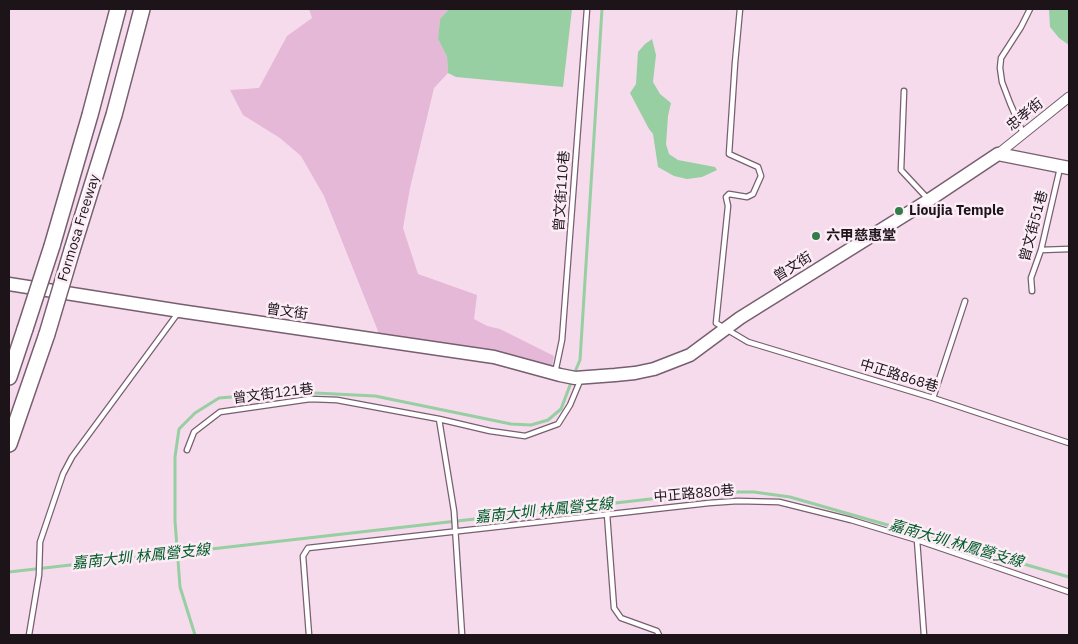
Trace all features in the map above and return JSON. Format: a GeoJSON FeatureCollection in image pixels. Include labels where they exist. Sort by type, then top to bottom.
{"type":"FeatureCollection","features":[{"type":"Feature","properties":{"kind":"highway","name":"Formosa Freeway"},"geometry":{"type":"LineString","coordinates":[[9,377],[52,246],[118,9]]}},
{"type":"Feature","properties":{"kind":"highway","name":"Formosa Freeway"},"geometry":{"type":"LineString","coordinates":[[9,444],[47,334],[114,115],[142,9]]}},
{"type":"Feature","properties":{"kind":"main road","name":"曾文街"},"geometry":{"type":"LineString","coordinates":[[9,284],[494,358],[557,375],[576,378],[615,376],[654,369],[690,355],[724,329],[929,200],[998,154]]}},
{"type":"Feature","properties":{"kind":"main road"},"geometry":{"type":"LineString","coordinates":[[998,154],[1065,167]]}},
{"type":"Feature","properties":{"kind":"street","name":"忠孝街"},"geometry":{"type":"LineString","coordinates":[[998,154],[1069,97]]}},
{"type":"Feature","properties":{"kind":"lane","name":"曾文街110巷"},"geometry":{"type":"LineString","coordinates":[[557,375],[562,340],[586,9]]}},
{"type":"Feature","properties":{"kind":"lane"},"geometry":{"type":"LineString","coordinates":[[724,329],[716,323],[728,206],[726,197],[729,194],[747,197],[753,194],[761,176],[758,167],[729,154],[740,9]]}},
{"type":"Feature","properties":{"kind":"lane"},"geometry":{"type":"LineString","coordinates":[[1024,134],[1002,82],[1000,68],[1001,58],[1030,9]]}},
{"type":"Feature","properties":{"kind":"lane"},"geometry":{"type":"LineString","coordinates":[[904,91],[901,170],[929,200]]}},
{"type":"Feature","properties":{"kind":"lane","name":"曾文街51巷"},"geometry":{"type":"LineString","coordinates":[[1032,292],[1031,278],[1065,167]]}},
{"type":"Feature","properties":{"kind":"lane"},"geometry":{"type":"LineString","coordinates":[[1041,250],[1069,250]]}},
{"type":"Feature","properties":{"kind":"lane"},"geometry":{"type":"LineString","coordinates":[[933,398],[965,301]]}},
{"type":"Feature","properties":{"kind":"lane"},"geometry":{"type":"LineString","coordinates":[[29,635],[39,575],[40,542],[63,474],[72,458],[180,311]]}},
{"type":"Feature","properties":{"kind":"lane","name":"中正路868巷"},"geometry":{"type":"LineString","coordinates":[[724,329],[748,342],[933,398],[1069,443]]}},
{"type":"Feature","properties":{"kind":"lane","name":"曾文街121巷"},"geometry":{"type":"LineString","coordinates":[[187,450],[194,432],[220,412],[310,399],[337,400],[439,419],[490,431],[525,436],[558,424],[570,406],[582,377]]}},
{"type":"Feature","properties":{"kind":"lane"},"geometry":{"type":"LineString","coordinates":[[439,419],[454,511],[462,635]]}},
{"type":"Feature","properties":{"kind":"lane","name":"中正路880巷"},"geometry":{"type":"LineString","coordinates":[[309,635],[303,556],[308,548],[455,528],[738,501],[779,502],[851,520],[917,540],[1069,592]]}},
{"type":"Feature","properties":{"kind":"lane"},"geometry":{"type":"LineString","coordinates":[[607,514],[614,608],[621,618],[657,631],[659,635]]}},
{"type":"Feature","properties":{"kind":"lane"},"geometry":{"type":"LineString","coordinates":[[917,540],[924,635]]}},
{"type":"Feature","properties":{"kind":"shaded area"},"geometry":{"type":"Polygon","coordinates":[[[309,9],[449,9],[440,19],[438,39],[447,57],[448,73],[434,88],[410,188],[403,228],[418,274],[477,295],[474,319],[487,326],[500,329],[554,356],[550,376],[492,363],[384,346],[324,196],[301,156],[280,138],[243,115],[230,90],[259,88],[287,36],[312,18],[309,9]]]}},
{"type":"Feature","properties":{"kind":"shaded area"},"geometry":{"type":"Polygon","coordinates":[[[449,9],[572,9],[563,87],[456,77],[448,73],[447,57],[438,39],[440,19],[449,9]]]}},
{"type":"Feature","properties":{"kind":"shaded area"},"geometry":{"type":"Polygon","coordinates":[[[1049,9],[1069,9],[1069,45],[1059,38],[1050,27],[1049,9]]]}},
{"type":"Feature","properties":{"kind":"shaded area"},"geometry":{"type":"Polygon","coordinates":[[[652,39],[656,55],[653,82],[660,94],[671,103],[666,144],[669,154],[678,160],[715,167],[717,170],[702,177],[687,179],[674,176],[658,167],[653,134],[630,93],[636,84],[638,52],[652,39]]]}},
{"type":"Feature","properties":{"kind":"waterway"},"geometry":{"type":"LineString","coordinates":[[574,374],[580,360],[602,9]]}},
{"type":"Feature","properties":{"kind":"waterway"},"geometry":{"type":"LineString","coordinates":[[195,635],[180,587],[175,521],[175,457],[179,429],[195,413],[219,398],[295,392],[375,396],[511,424],[531,425],[548,420],[561,409],[572,380]]}},
{"type":"Feature","properties":{"kind":"waterway","name":"嘉南大圳 林鳳營支線"},"geometry":{"type":"LineString","coordinates":[[9,572],[712,492],[754,492],[790,497],[1069,577]]}},
{"type":"Feature","properties":{"kind":"place","name":"Lioujia Temple"},"geometry":{"type":"Point","coordinates":[899,211]}},
{"type":"Feature","properties":{"kind":"place","name":"六甲慈惠堂"},"geometry":{"type":"Point","coordinates":[816,236]}}]}
